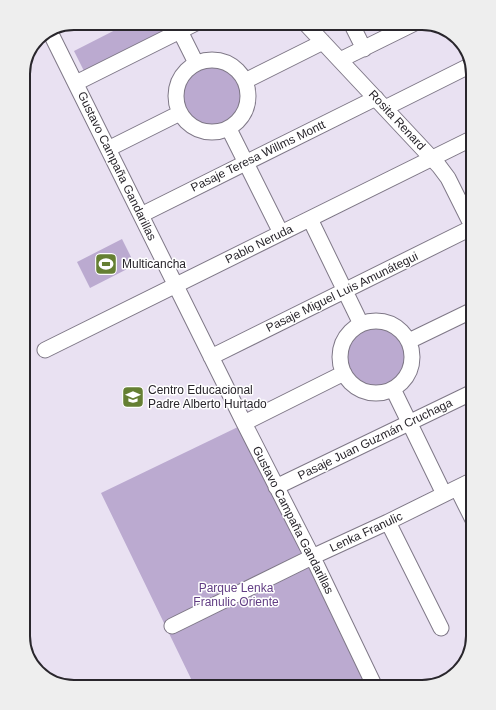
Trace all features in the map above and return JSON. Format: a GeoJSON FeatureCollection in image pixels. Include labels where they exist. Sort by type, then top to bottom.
{"type":"FeatureCollection","features":[{"type":"Feature","properties":{"kind":"street","name":"Rosita Renard"},"geometry":{"type":"LineString","coordinates":[[312,30],[439,166],[448,178],[466,214]]}},
{"type":"Feature","properties":{"kind":"street"},"geometry":{"type":"LineString","coordinates":[[354,30],[364,49]]}},
{"type":"Feature","properties":{"kind":"street"},"geometry":{"type":"LineString","coordinates":[[340,60],[402,30]]}},
{"type":"Feature","properties":{"kind":"street"},"geometry":{"type":"LineString","coordinates":[[76,83],[180,31],[196,63]]}},
{"type":"Feature","properties":{"kind":"street","name":"Gustavo Campaña Gandarillas"},"geometry":{"type":"LineString","coordinates":[[52,36],[312,557],[372,680]]}},
{"type":"Feature","properties":{"kind":"street"},"geometry":{"type":"LineString","coordinates":[[245,81],[323,42]]}},
{"type":"Feature","properties":{"kind":"street"},"geometry":{"type":"LineString","coordinates":[[212,60],[224,62],[235,68],[245,81],[249,96],[245,112],[236,125],[221,132],[213,133],[201,131],[190,126],[184,120],[177,106],[175,97],[179,81],[183,74],[196,63],[212,60]]}},
{"type":"Feature","properties":{"kind":"street","name":"Pasaje Teresa Willms Montt"},"geometry":{"type":"LineString","coordinates":[[141,215],[246,163],[380,103],[466,67]]}},
{"type":"Feature","properties":{"kind":"street"},"geometry":{"type":"LineString","coordinates":[[108,149],[180,113]]}},
{"type":"Feature","properties":{"kind":"street"},"geometry":{"type":"LineString","coordinates":[[229,129],[281,233]]}},
{"type":"Feature","properties":{"kind":"street","name":"Pablo Neruda"},"geometry":{"type":"LineString","coordinates":[[45,350],[466,141]]}},
{"type":"Feature","properties":{"kind":"street"},"geometry":{"type":"LineString","coordinates":[[310,219],[361,324]]}},
{"type":"Feature","properties":{"kind":"street","name":"Pasaje Miguel Luis Amunátegui"},"geometry":{"type":"LineString","coordinates":[[211,357],[466,231]]}},
{"type":"Feature","properties":{"kind":"street"},"geometry":{"type":"LineString","coordinates":[[409,341],[466,313]]}},
{"type":"Feature","properties":{"kind":"street"},"geometry":{"type":"LineString","coordinates":[[368,321],[384,321],[392,324],[405,334],[409,341],[412,353],[412,366],[407,377],[393,389],[379,393],[365,392],[353,385],[348,380],[341,367],[340,352],[345,338],[354,328],[368,321]]}},
{"type":"Feature","properties":{"kind":"street"},"geometry":{"type":"LineString","coordinates":[[244,423],[344,373]]}},
{"type":"Feature","properties":{"kind":"street"},"geometry":{"type":"LineString","coordinates":[[393,389],[410,423],[451,491],[466,511]]}},
{"type":"Feature","properties":{"kind":"street","name":"Pasaje Juan Guzmán Cruchaga"},"geometry":{"type":"LineString","coordinates":[[276,487],[466,395]]}},
{"type":"Feature","properties":{"kind":"street","name":"Lenka Franulic"},"geometry":{"type":"LineString","coordinates":[[172,626],[466,484]]}},
{"type":"Feature","properties":{"kind":"street"},"geometry":{"type":"LineString","coordinates":[[388,522],[441,628]]}},
{"type":"Feature","properties":{"kind":"green space"},"geometry":{"type":"Polygon","coordinates":[[[115,30],[167,30],[169,33],[86,75],[74,51],[115,30]]]}},
{"type":"Feature","properties":{"kind":"green space"},"geometry":{"type":"Polygon","coordinates":[[[213,64],[225,67],[236,74],[243,85],[246,97],[243,109],[236,120],[225,127],[213,130],[201,127],[190,120],[183,109],[180,97],[183,85],[190,74],[201,67],[213,64]]]}},
{"type":"Feature","properties":{"kind":"green space","name":"Multicancha"},"geometry":{"type":"Polygon","coordinates":[[[122,239],[135,265],[90,288],[77,262],[122,239]]]}},
{"type":"Feature","properties":{"kind":"green space"},"geometry":{"type":"Polygon","coordinates":[[[371,327],[383,327],[399,335],[405,345],[407,357],[405,369],[399,379],[383,387],[371,387],[355,379],[347,363],[347,351],[355,335],[371,327]]]}},
{"type":"Feature","properties":{"kind":"green space","name":"Parque Lenka Franulic Oriente"},"geometry":{"type":"Polygon","coordinates":[[[240,426],[363,680],[192,680],[101,493],[240,426]]]}},
{"type":"Feature","properties":{"kind":"place","name":"Multicancha"},"geometry":{"type":"Point","coordinates":[106,264]}},
{"type":"Feature","properties":{"kind":"place","name":"Centro Educacional Padre Alberto Hurtado"},"geometry":{"type":"Point","coordinates":[133,397]}}]}
